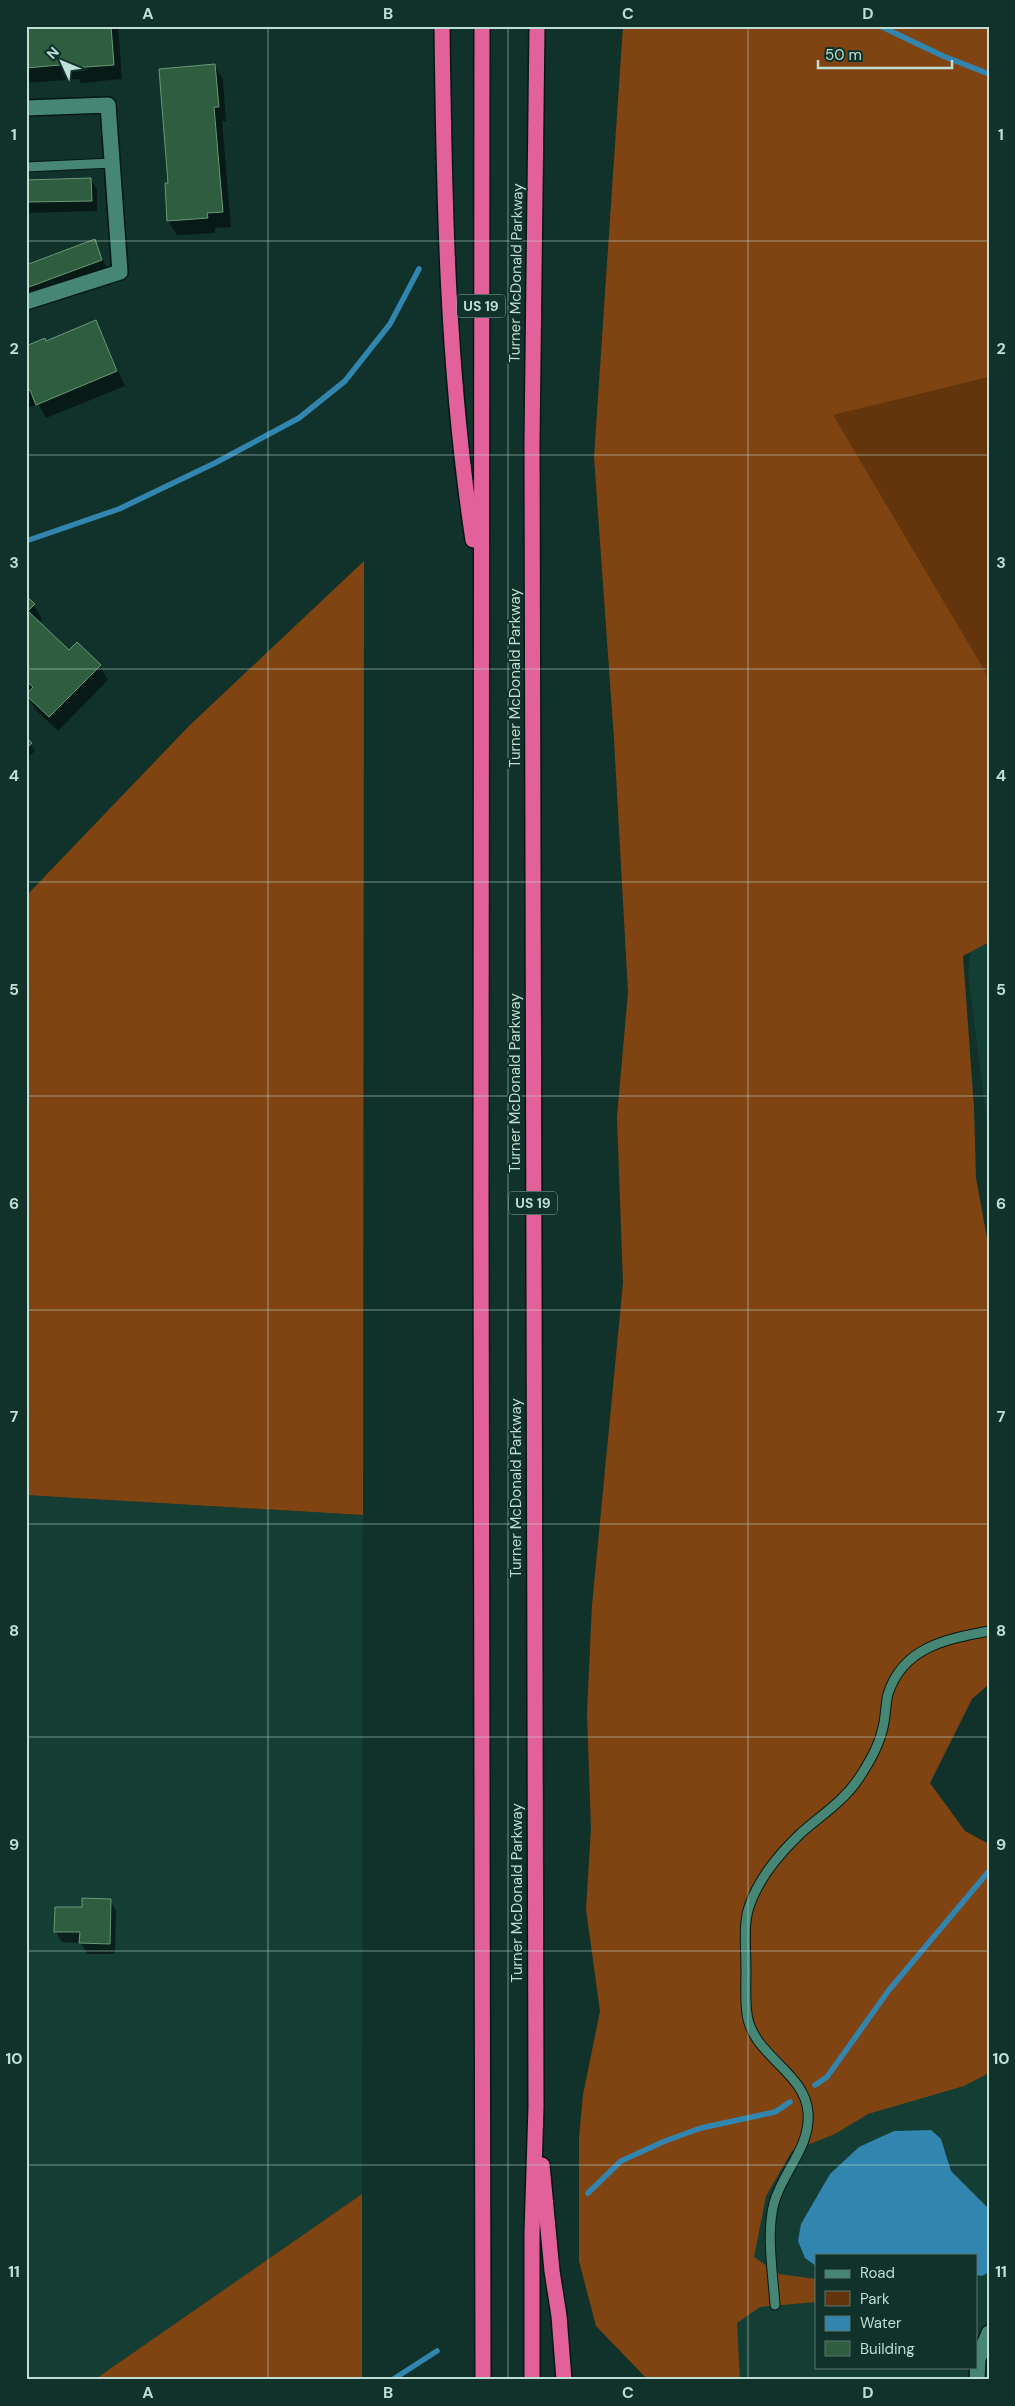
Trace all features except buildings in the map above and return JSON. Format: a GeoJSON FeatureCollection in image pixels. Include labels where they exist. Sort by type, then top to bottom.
{"type":"FeatureCollection","features":[{"type":"Feature","properties":{"kind":"highway"},"geometry":{"type":"LineString","coordinates":[[442,26],[448,302],[465,487],[480,586]]}},
{"type":"Feature","properties":{"kind":"highway","name":"US 19"},"geometry":{"type":"LineString","coordinates":[[482,26],[480,586],[483,2380]]}},
{"type":"Feature","properties":{"kind":"highway","name":"Turner McDonald Parkway"},"geometry":{"type":"LineString","coordinates":[[532,2380],[532,2233],[536,2107],[532,561],[537,26]]}},
{"type":"Feature","properties":{"kind":"highway"},"geometry":{"type":"LineString","coordinates":[[535,154],[544,26]]}},
{"type":"Feature","properties":{"kind":"highway"},"geometry":{"type":"LineString","coordinates":[[536,2107],[552,2271],[559,2316],[564,2380]]}},
{"type":"Feature","properties":{"kind":"street"},"geometry":{"type":"LineString","coordinates":[[26,108],[108,105],[120,272],[26,302]]}},
{"type":"Feature","properties":{"kind":"street"},"geometry":{"type":"LineString","coordinates":[[978,2359],[989,2333]]}},
{"type":"Feature","properties":{"kind":"lane"},"geometry":{"type":"LineString","coordinates":[[26,167],[112,163]]}},
{"type":"Feature","properties":{"kind":"lane"},"geometry":{"type":"LineString","coordinates":[[775,2305],[771,2241],[774,2204],[785,2176],[800,2152],[808,2130],[808,2111],[801,2088],[769,2055],[756,2037],[747,2016],[746,1945],[748,1909],[760,1882],[780,1855],[856,1784],[871,1761],[882,1731],[888,1695],[898,1670],[915,1654],[940,1642],[989,1631]]}},
{"type":"Feature","properties":{"kind":"shaded area"},"geometry":{"type":"Polygon","coordinates":[[[623,26],[989,26],[989,377],[833,415],[989,678],[989,942],[963,956],[974,1108],[976,1178],[989,1249],[989,1684],[972,1699],[930,1783],[965,1831],[989,1844],[989,2073],[964,2086],[868,2114],[835,2134],[792,2151],[766,2196],[754,2257],[779,2274],[815,2279],[815,2302],[760,2307],[737,2323],[740,2380],[648,2380],[596,2326],[579,2261],[579,2137],[583,2095],[600,2011],[586,1909],[591,1829],[587,1713],[592,1605],[623,1283],[617,1117],[628,992],[614,739],[594,457],[623,26]]]}},
{"type":"Feature","properties":{"kind":"shaded area"},"geometry":{"type":"Polygon","coordinates":[[[364,561],[363,1515],[26,1495],[26,896],[189,726],[364,561]]]}},
{"type":"Feature","properties":{"kind":"shaded area"},"geometry":{"type":"Polygon","coordinates":[[[989,820],[989,1139],[968,974],[984,821],[989,820]]]}},
{"type":"Feature","properties":{"kind":"shaded area"},"geometry":{"type":"Polygon","coordinates":[[[26,1495],[363,1515],[362,2194],[94,2380],[26,2380],[26,1495]]]}},
{"type":"Feature","properties":{"kind":"shaded area"},"geometry":{"type":"Polygon","coordinates":[[[989,1986],[989,2380],[692,2380],[690,2072],[989,1986]]]}},
{"type":"Feature","properties":{"kind":"shaded area"},"geometry":{"type":"Polygon","coordinates":[[[362,2194],[362,2380],[94,2380],[362,2194]]]}},
{"type":"Feature","properties":{"kind":"green space"},"geometry":{"type":"Polygon","coordinates":[[[989,377],[989,820],[680,451],[989,377]]]}},
{"type":"Feature","properties":{"kind":"water"},"geometry":{"type":"Polygon","coordinates":[[[931,2130],[941,2139],[951,2171],[989,2209],[989,2272],[982,2276],[978,2275],[978,2254],[815,2254],[815,2265],[805,2258],[798,2241],[801,2224],[830,2174],[859,2147],[894,2131],[931,2130]]]}},
{"type":"Feature","properties":{"kind":"waterway"},"geometry":{"type":"LineString","coordinates":[[880,26],[943,56],[989,74]]}},
{"type":"Feature","properties":{"kind":"waterway"},"geometry":{"type":"LineString","coordinates":[[26,541],[119,509],[215,463],[299,418],[345,381],[390,324],[419,269]]}},
{"type":"Feature","properties":{"kind":"waterway"},"geometry":{"type":"LineString","coordinates":[[815,2085],[827,2077],[889,1990],[989,1871]]}},
{"type":"Feature","properties":{"kind":"waterway"},"geometry":{"type":"LineString","coordinates":[[588,2193],[621,2161],[665,2141],[701,2128],[775,2112],[790,2102]]}},
{"type":"Feature","properties":{"kind":"waterway"},"geometry":{"type":"LineString","coordinates":[[392,2380],[437,2351]]}}]}
